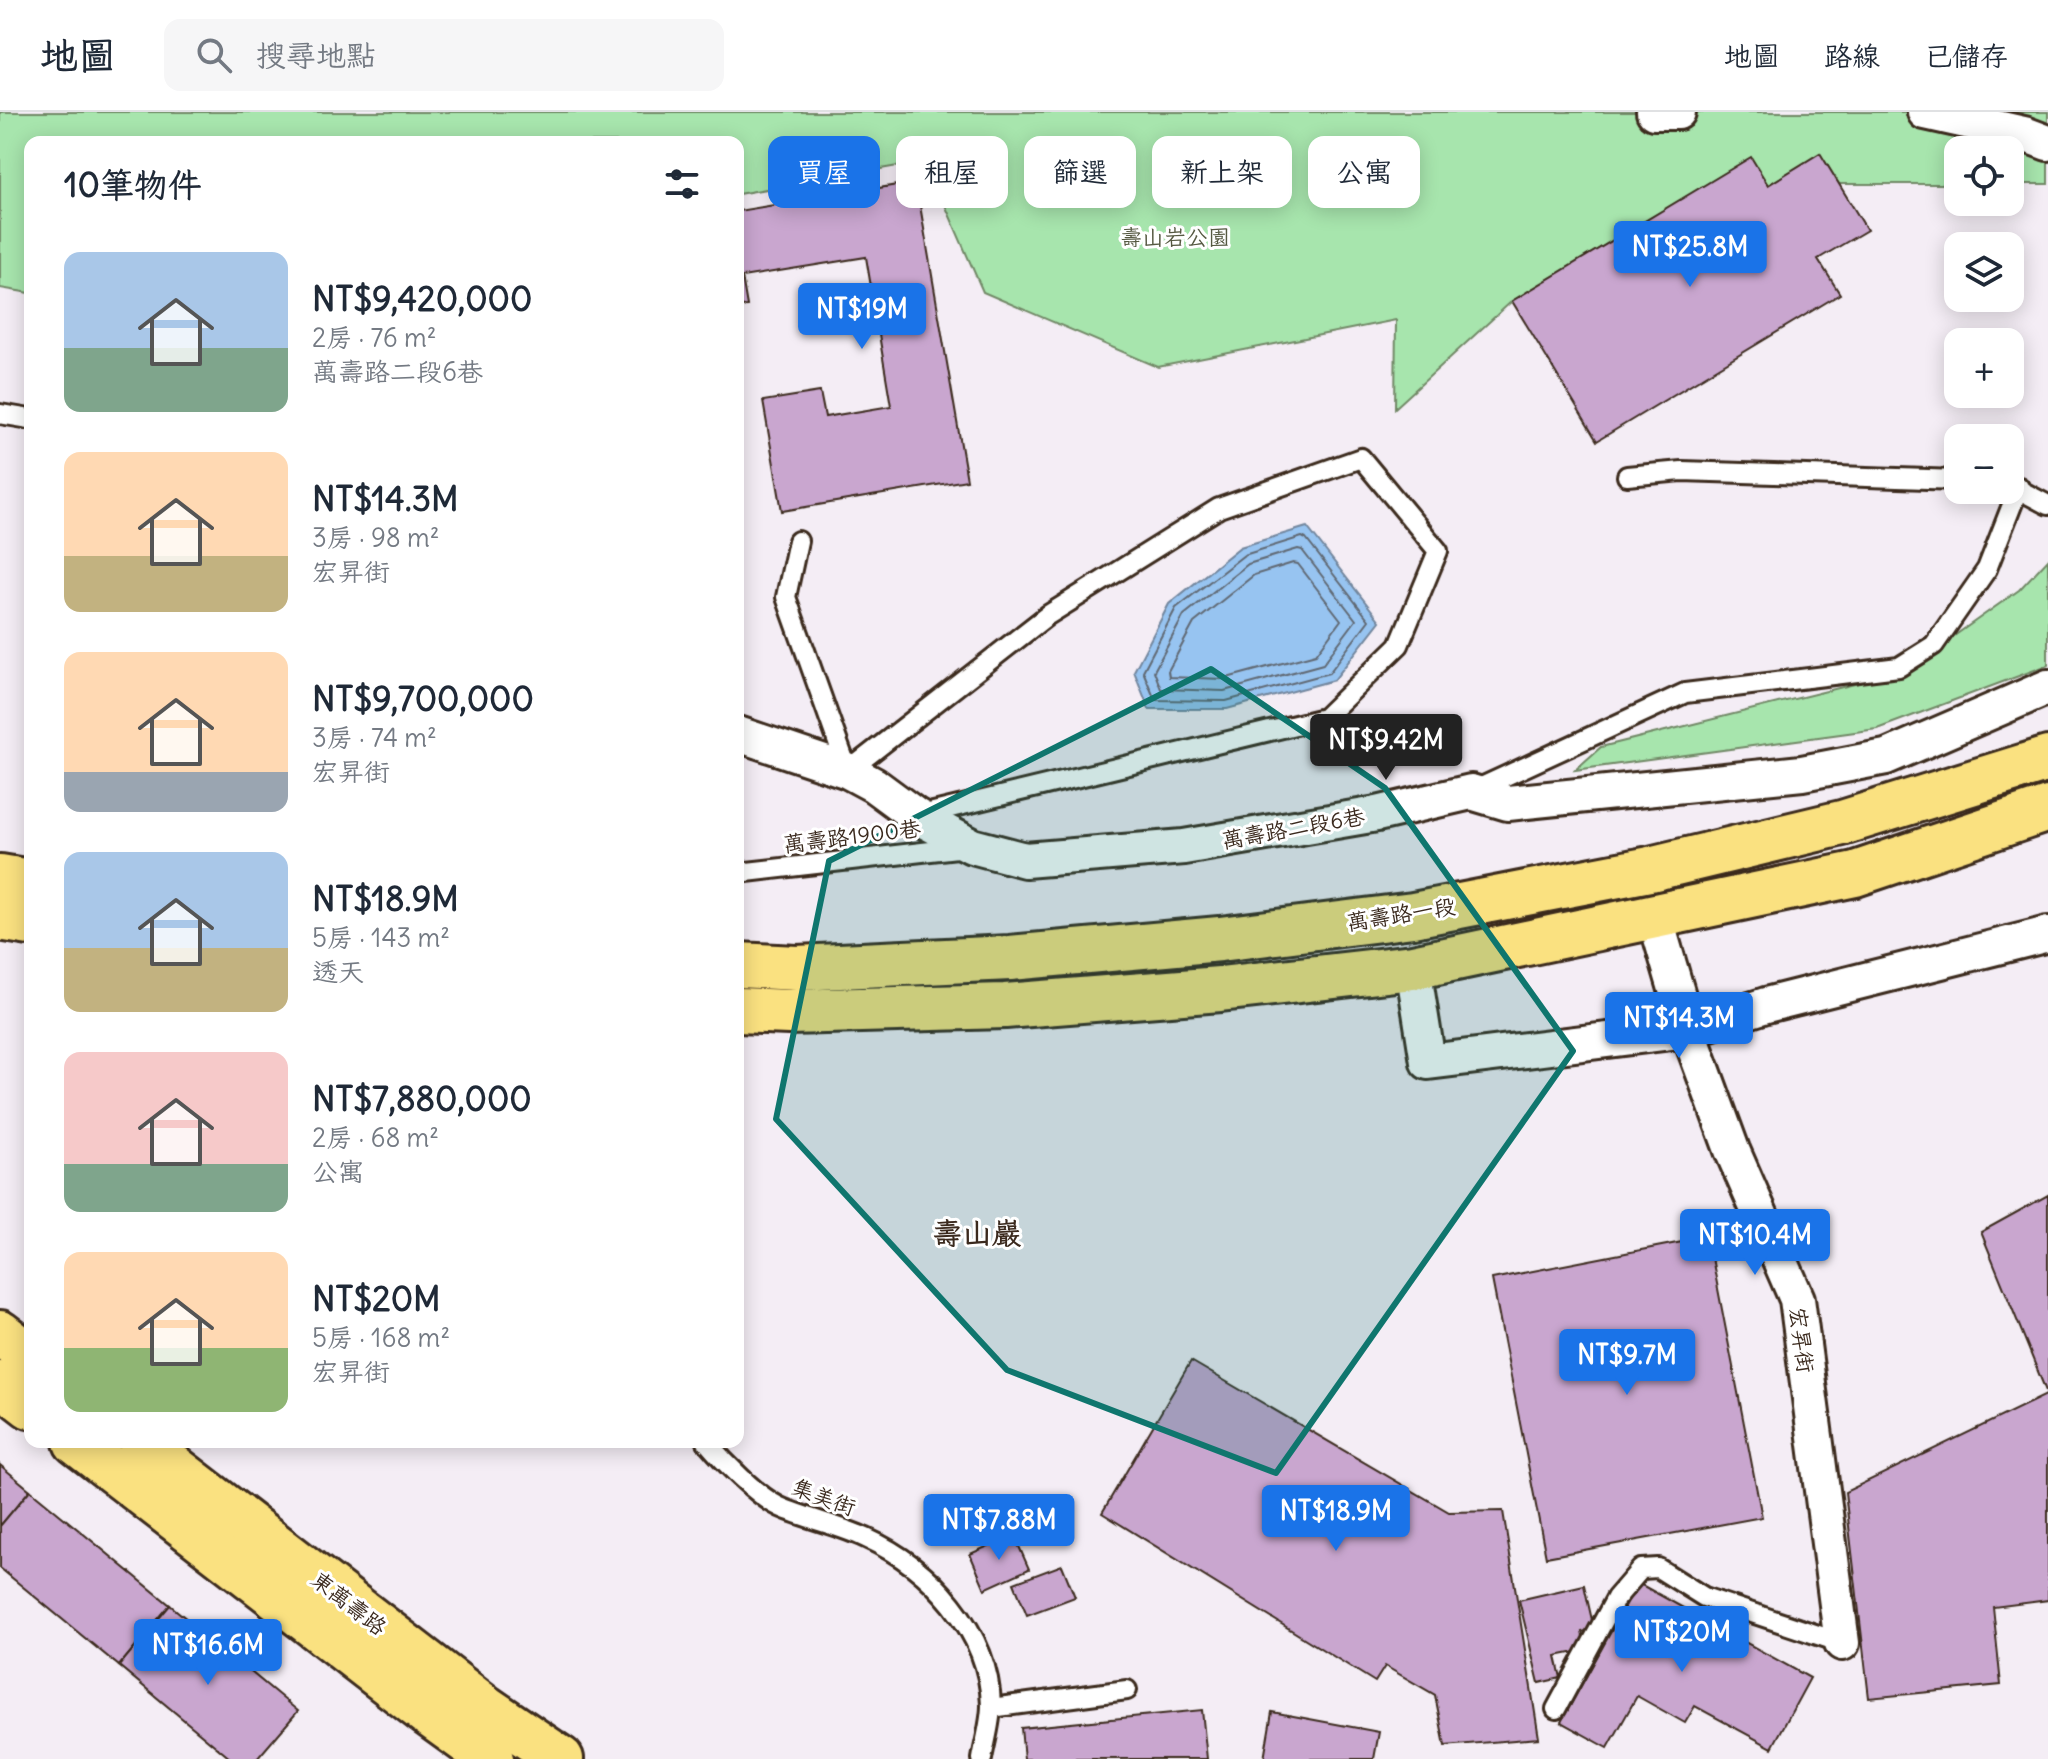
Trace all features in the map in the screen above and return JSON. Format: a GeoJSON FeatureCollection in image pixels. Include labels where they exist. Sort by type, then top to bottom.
{"type":"FeatureCollection","features":[{"type":"Feature","properties":{"kind":"main road","name":"萬壽路一段"},"geometry":{"type":"LineString","coordinates":[[744,965],[797,968],[1010,958],[1220,939],[1413,915],[1650,869],[1827,827],[2048,759]]}},
{"type":"Feature","properties":{"kind":"main road"},"geometry":{"type":"LineString","coordinates":[[744,1010],[789,1012],[1005,1006],[1220,989],[1413,967],[1855,874],[2048,809]]}},
{"type":"Feature","properties":{"kind":"main road"},"geometry":{"type":"LineString","coordinates":[[0,877],[24,881]]}},
{"type":"Feature","properties":{"kind":"main road"},"geometry":{"type":"LineString","coordinates":[[0,918],[24,922]]}},
{"type":"Feature","properties":{"kind":"main road"},"geometry":{"type":"LineString","coordinates":[[0,1333],[24,1351]]}},
{"type":"Feature","properties":{"kind":"main road"},"geometry":{"type":"LineString","coordinates":[[0,1383],[24,1401]]}},
{"type":"Feature","properties":{"kind":"main road","name":"東萬壽路"},"geometry":{"type":"LineString","coordinates":[[84,1448],[491,1759]]}},
{"type":"Feature","properties":{"kind":"main road","name":"東萬壽路"},"geometry":{"type":"LineString","coordinates":[[149,1448],[486,1708],[561,1759]]}},
{"type":"Feature","properties":{"kind":"street"},"geometry":{"type":"LineString","coordinates":[[1654,112],[1678,112]]}},
{"type":"Feature","properties":{"kind":"street"},"geometry":{"type":"LineString","coordinates":[[1925,112],[2024,134],[2048,143]]}},
{"type":"Feature","properties":{"kind":"street","name":"萬壽路二段6巷"},"geometry":{"type":"LineString","coordinates":[[744,736],[848,771],[874,785],[916,816],[972,846],[1025,860],[1184,847],[1377,814],[1471,792],[1508,803],[1802,773],[1886,757],[2048,687]]}},
{"type":"Feature","properties":{"kind":"street","name":"宏昇街"},"geometry":{"type":"LineString","coordinates":[[1655,917],[1688,1030],[1732,1150],[1797,1299],[1842,1643]]}},
{"type":"Feature","properties":{"kind":"street"},"geometry":{"type":"LineString","coordinates":[[1413,967],[1428,1062],[1688,1030],[1766,1005],[2048,934]]}},
{"type":"Feature","properties":{"kind":"lane"},"geometry":{"type":"LineString","coordinates":[[0,414],[24,418]]}},
{"type":"Feature","properties":{"kind":"lane"},"geometry":{"type":"LineString","coordinates":[[798,541],[786,597],[848,771],[1048,615],[1219,508],[1361,458],[1438,551],[1399,645],[1324,718],[916,816]]}},
{"type":"Feature","properties":{"kind":"lane"},"geometry":{"type":"LineString","coordinates":[[1627,476],[1682,471],[1944,480]]}},
{"type":"Feature","properties":{"kind":"lane"},"geometry":{"type":"LineString","coordinates":[[2024,492],[2048,505]]}},
{"type":"Feature","properties":{"kind":"lane"},"geometry":{"type":"LineString","coordinates":[[1471,792],[1685,693],[1899,667],[1934,645],[1987,569],[2008,504]]}},
{"type":"Feature","properties":{"kind":"lane","name":"萬壽路1900巷"},"geometry":{"type":"LineString","coordinates":[[744,872],[972,846]]}},
{"type":"Feature","properties":{"kind":"lane","name":"集美街"},"geometry":{"type":"LineString","coordinates":[[712,1448],[725,1463],[777,1506],[865,1537],[903,1558],[936,1585],[975,1642],[988,1676],[991,1708],[982,1759]]}},
{"type":"Feature","properties":{"kind":"lane"},"geometry":{"type":"LineString","coordinates":[[1556,1709],[1616,1598],[1641,1569],[1658,1568],[1704,1597],[1842,1643]]}},
{"type":"Feature","properties":{"kind":"lane"},"geometry":{"type":"LineString","coordinates":[[991,1708],[1127,1690]]}},
{"type":"Feature","properties":{"kind":"highlighted area"},"geometry":{"type":"Polygon","coordinates":[[[1211,669],[1385,788],[1573,1051],[1276,1473],[1007,1370],[776,1119],[829,861],[1211,669]]]}},
{"type":"Feature","properties":{"kind":"green space","name":"壽山岩公園"},"geometry":{"type":"Polygon","coordinates":[[[0,112],[2048,112],[2048,184],[2024,184],[2024,136],[1944,136],[1944,184],[1839,184],[1820,154],[1768,185],[1750,158],[1512,301],[1395,408],[1396,320],[1158,367],[983,292],[946,208],[1008,208],[1008,136],[896,136],[896,166],[880,169],[880,136],[768,136],[768,189],[744,193],[744,136],[24,136],[24,292],[0,288],[0,112]]]}},
{"type":"Feature","properties":{"kind":"green space"},"geometry":{"type":"Polygon","coordinates":[[[2048,559],[2048,665],[1877,729],[1575,770],[1601,747],[1903,672],[2019,590],[2048,559]]]}},
{"type":"Feature","properties":{"kind":"water"},"geometry":{"type":"Polygon","coordinates":[[[1307,527],[1380,621],[1334,680],[1227,709],[1149,709],[1134,671],[1169,604],[1240,547],[1307,527]]]}},
{"type":"Feature","properties":{"kind":"building"},"geometry":{"type":"Polygon","coordinates":[[[1820,153],[1867,230],[1818,259],[1840,294],[1597,441],[1512,301],[1751,157],[1768,185],[1820,153]]]}},
{"type":"Feature","properties":{"kind":"building"},"geometry":{"type":"Polygon","coordinates":[[[896,185],[896,208],[920,208],[967,480],[782,511],[763,401],[820,392],[825,417],[891,406],[866,257],[744,277],[744,210],[768,206],[880,208],[880,188],[896,185]]]}},
{"type":"Feature","properties":{"kind":"building"},"geometry":{"type":"Polygon","coordinates":[[[2048,1195],[2048,1396],[1981,1232],[2048,1195]]]}},
{"type":"Feature","properties":{"kind":"building"},"geometry":{"type":"Polygon","coordinates":[[[1708,1237],[1762,1517],[1546,1557],[1492,1279],[1708,1237]]]}},
{"type":"Feature","properties":{"kind":"building"},"geometry":{"type":"Polygon","coordinates":[[[1191,1361],[1449,1512],[1503,1511],[1539,1738],[1445,1746],[1435,1695],[1385,1666],[1375,1682],[1102,1513],[1191,1361]]]}},
{"type":"Feature","properties":{"kind":"building"},"geometry":{"type":"Polygon","coordinates":[[[2048,1394],[2048,1600],[1993,1607],[2001,1685],[1869,1698],[1845,1492],[2048,1394]]]}},
{"type":"Feature","properties":{"kind":"building"},"geometry":{"type":"Polygon","coordinates":[[[0,1465],[30,1490],[0,1526],[0,1465]]]}},
{"type":"Feature","properties":{"kind":"building"},"geometry":{"type":"Polygon","coordinates":[[[30,1490],[170,1605],[119,1666],[0,1568],[0,1526],[30,1490]]]}},
{"type":"Feature","properties":{"kind":"building"},"geometry":{"type":"Polygon","coordinates":[[[1014,1535],[1029,1569],[985,1589],[970,1554],[1014,1535]]]}},
{"type":"Feature","properties":{"kind":"building"},"geometry":{"type":"Polygon","coordinates":[[[1062,1565],[1075,1597],[1027,1615],[1014,1583],[1062,1565]]]}},
{"type":"Feature","properties":{"kind":"building"},"geometry":{"type":"Polygon","coordinates":[[[1638,1583],[1810,1678],[1772,1748],[1695,1706],[1685,1723],[1637,1696],[1608,1748],[1561,1722],[1638,1583]]]}},
{"type":"Feature","properties":{"kind":"building"},"geometry":{"type":"Polygon","coordinates":[[[1584,1585],[1594,1629],[1582,1632],[1586,1650],[1556,1656],[1561,1678],[1539,1683],[1519,1600],[1584,1585]]]}},
{"type":"Feature","properties":{"kind":"building"},"geometry":{"type":"Polygon","coordinates":[[[170,1605],[298,1711],[257,1759],[231,1759],[119,1666],[170,1605]]]}},
{"type":"Feature","properties":{"kind":"building"},"geometry":{"type":"Polygon","coordinates":[[[1202,1710],[1207,1759],[1024,1759],[1021,1728],[1202,1710]]]}},
{"type":"Feature","properties":{"kind":"building"},"geometry":{"type":"Polygon","coordinates":[[[1272,1712],[1379,1732],[1374,1759],[1264,1759],[1272,1712]]]}},
{"type":"Feature","properties":{"kind":"district","name":"壽山巖"},"geometry":{"type":"Point","coordinates":[977,1234]}}]}
